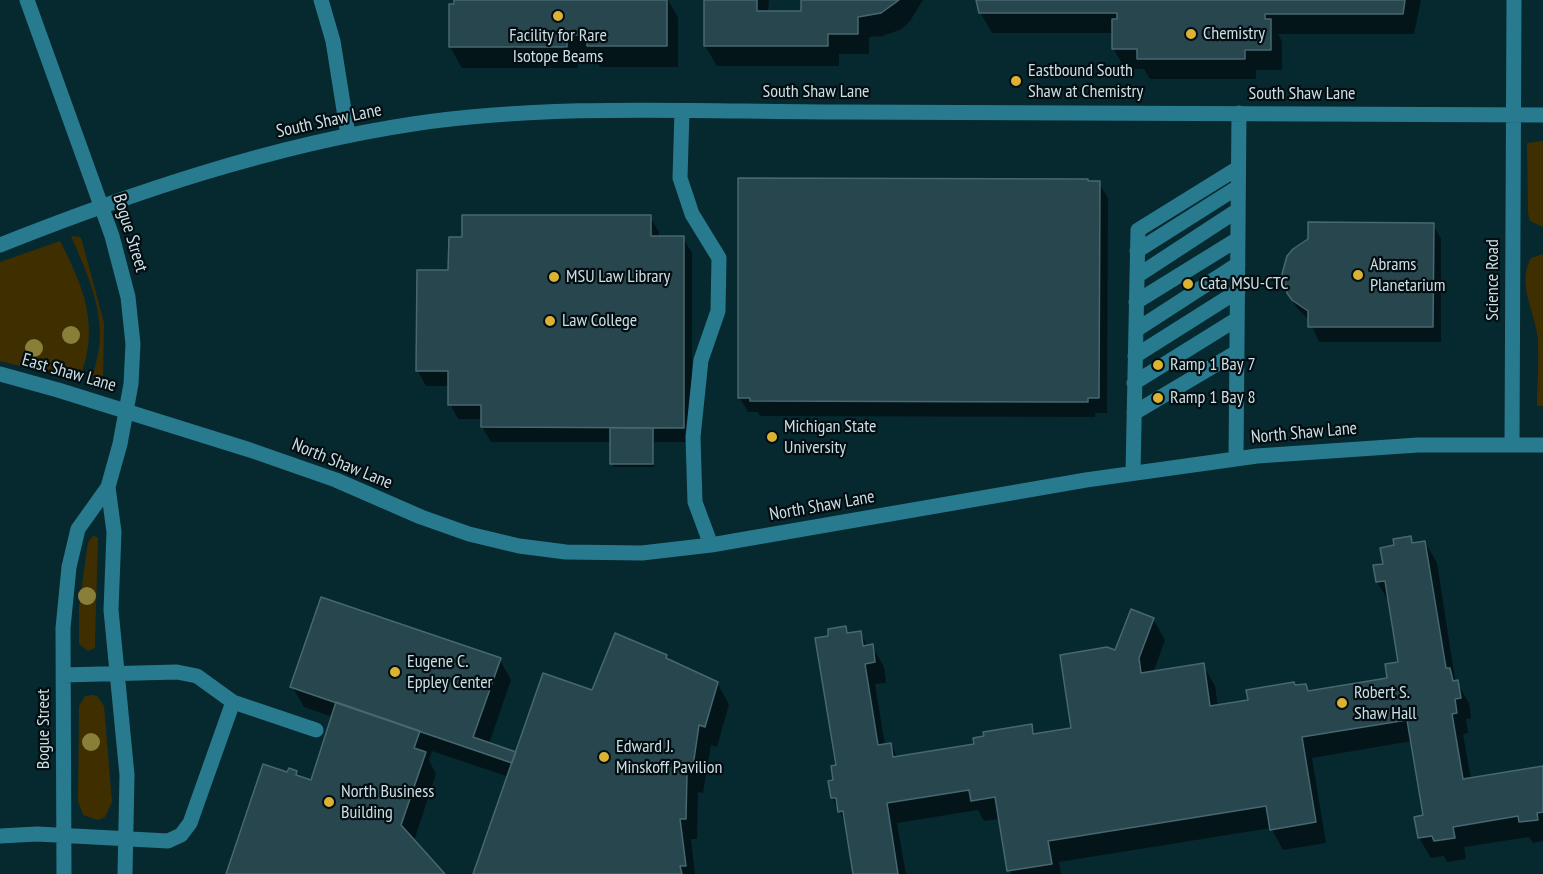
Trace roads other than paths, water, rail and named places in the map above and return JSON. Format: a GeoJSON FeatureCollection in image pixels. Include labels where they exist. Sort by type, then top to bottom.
{"type":"FeatureCollection","features":[{"type":"Feature","properties":{"kind":"street","name":"Bogue Street"},"geometry":{"type":"LineString","coordinates":[[27,0],[101,205],[121,266],[132,320],[131,384],[127,411],[108,487],[78,529],[65,598],[64,874]]}},
{"type":"Feature","properties":{"kind":"street"},"geometry":{"type":"LineString","coordinates":[[321,0],[333,40],[348,135]]}},
{"type":"Feature","properties":{"kind":"street","name":"Science Road"},"geometry":{"type":"LineString","coordinates":[[1512,445],[1514,0]]}},
{"type":"Feature","properties":{"kind":"street","name":"South Shaw Lane"},"geometry":{"type":"LineString","coordinates":[[101,205],[154,191],[261,155],[348,135],[492,115],[682,111],[1543,115]]}},
{"type":"Feature","properties":{"kind":"street"},"geometry":{"type":"LineString","coordinates":[[682,111],[680,178],[692,214],[719,258],[718,311],[700,360],[693,437],[695,502],[711,545]]}},
{"type":"Feature","properties":{"kind":"street"},"geometry":{"type":"LineString","coordinates":[[1236,459],[1239,113]]}},
{"type":"Feature","properties":{"kind":"street"},"geometry":{"type":"LineString","coordinates":[[1133,473],[1138,230],[1239,168]]}},
{"type":"Feature","properties":{"kind":"street"},"geometry":{"type":"LineString","coordinates":[[1137,251],[1239,187]]}},
{"type":"Feature","properties":{"kind":"street"},"geometry":{"type":"LineString","coordinates":[[0,245],[101,205]]}},
{"type":"Feature","properties":{"kind":"street"},"geometry":{"type":"LineString","coordinates":[[1137,276],[1238,210]]}},
{"type":"Feature","properties":{"kind":"street"},"geometry":{"type":"LineString","coordinates":[[1136,302],[1238,239]]}},
{"type":"Feature","properties":{"kind":"street"},"geometry":{"type":"LineString","coordinates":[[1136,330],[1238,264]]}},
{"type":"Feature","properties":{"kind":"street"},"geometry":{"type":"LineString","coordinates":[[1135,356],[1238,291]]}},
{"type":"Feature","properties":{"kind":"street"},"geometry":{"type":"LineString","coordinates":[[1134,383],[1237,319]]}},
{"type":"Feature","properties":{"kind":"street"},"geometry":{"type":"LineString","coordinates":[[1134,413],[1237,352]]}},
{"type":"Feature","properties":{"kind":"street","name":"East Shaw Lane"},"geometry":{"type":"LineString","coordinates":[[0,374],[127,411]]}},
{"type":"Feature","properties":{"kind":"street","name":"North Shaw Lane"},"geometry":{"type":"LineString","coordinates":[[127,411],[316,473],[421,517],[469,534],[519,546],[566,552],[642,553],[711,545],[1133,473],[1236,459],[1357,447],[1543,445]]}},
{"type":"Feature","properties":{"kind":"street","name":"Bogue Street"},"geometry":{"type":"LineString","coordinates":[[108,487],[114,532],[111,610],[125,747],[127,838],[125,874]]}},
{"type":"Feature","properties":{"kind":"street"},"geometry":{"type":"LineString","coordinates":[[63,675],[177,672],[198,676],[233,702],[316,730]]}},
{"type":"Feature","properties":{"kind":"street"},"geometry":{"type":"LineString","coordinates":[[0,836],[64,836],[168,841],[181,835],[190,823],[233,702]]}},
{"type":"Feature","properties":{"kind":"place","name":"Facility for Rare Isotope Beams"},"geometry":{"type":"Point","coordinates":[558,16]}},
{"type":"Feature","properties":{"kind":"place","name":"Chemistry"},"geometry":{"type":"Point","coordinates":[1191,34]}},
{"type":"Feature","properties":{"kind":"place","name":"Eastbound South Shaw at Chemistry"},"geometry":{"type":"Point","coordinates":[1016,81]}},
{"type":"Feature","properties":{"kind":"place","name":"Abrams Planetarium"},"geometry":{"type":"Point","coordinates":[1358,275]}},
{"type":"Feature","properties":{"kind":"place","name":"MSU Law Library"},"geometry":{"type":"Point","coordinates":[554,277]}},
{"type":"Feature","properties":{"kind":"place","name":"Cata MSU-CTC"},"geometry":{"type":"Point","coordinates":[1188,284]}},
{"type":"Feature","properties":{"kind":"place","name":"Law College"},"geometry":{"type":"Point","coordinates":[550,321]}},
{"type":"Feature","properties":{"kind":"place","name":"Ramp 1 Bay 7"},"geometry":{"type":"Point","coordinates":[1158,365]}},
{"type":"Feature","properties":{"kind":"place","name":"Ramp 1 Bay 8"},"geometry":{"type":"Point","coordinates":[1158,398]}},
{"type":"Feature","properties":{"kind":"place","name":"Michigan State University"},"geometry":{"type":"Point","coordinates":[772,437]}},
{"type":"Feature","properties":{"kind":"place","name":"Eugene C. Eppley Center"},"geometry":{"type":"Point","coordinates":[395,672]}},
{"type":"Feature","properties":{"kind":"place","name":"Robert S. Shaw Hall"},"geometry":{"type":"Point","coordinates":[1342,703]}},
{"type":"Feature","properties":{"kind":"place","name":"Edward J. Minskoff Pavilion"},"geometry":{"type":"Point","coordinates":[604,757]}},
{"type":"Feature","properties":{"kind":"place","name":"North Business Building"},"geometry":{"type":"Point","coordinates":[329,802]}}]}
